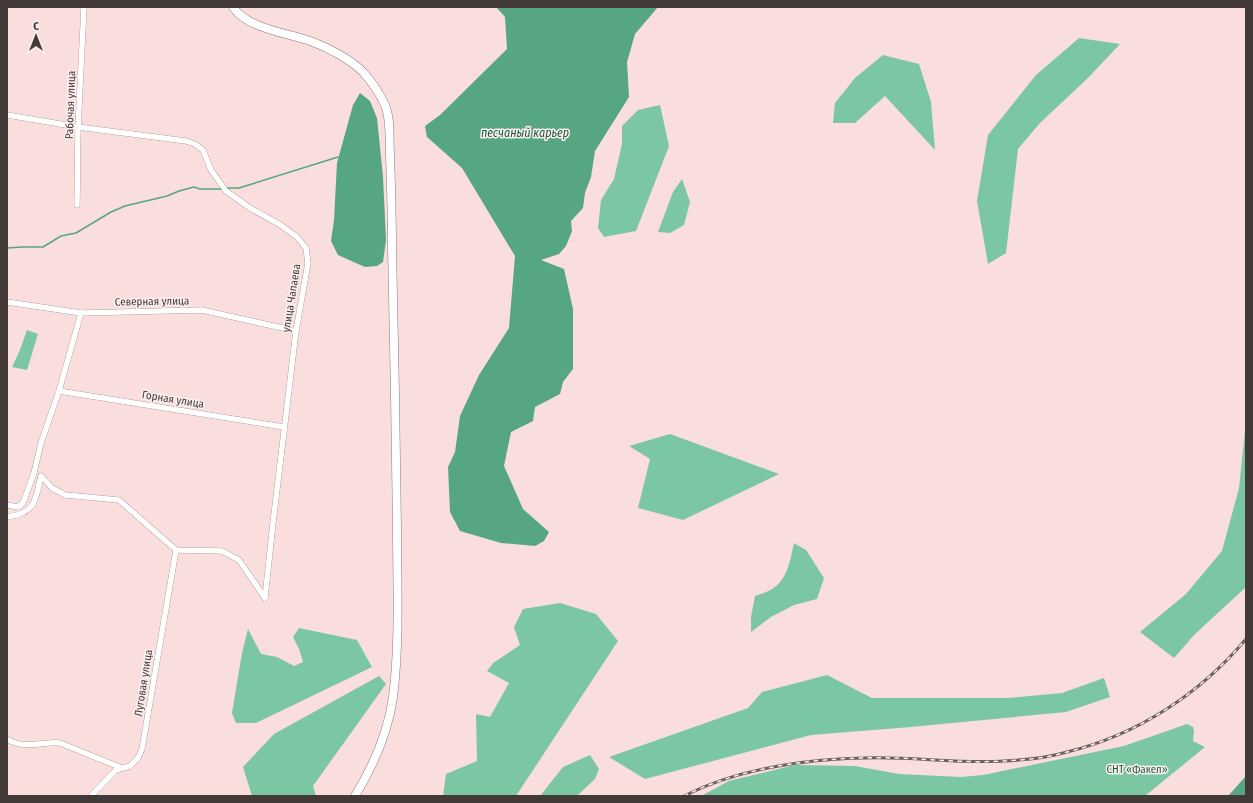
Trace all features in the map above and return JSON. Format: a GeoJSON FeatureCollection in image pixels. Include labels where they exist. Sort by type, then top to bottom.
{"type":"FeatureCollection","features":[{"type":"Feature","properties":{"kind":"street","name":"Рабочая улица"},"geometry":{"type":"LineString","coordinates":[[77,204],[78,127],[84,7]]}},
{"type":"Feature","properties":{"kind":"street"},"geometry":{"type":"LineString","coordinates":[[234,7],[237,13],[253,24],[314,42],[342,56],[362,72],[377,90],[386,107],[389,125],[392,199],[398,631],[393,697],[388,726],[376,758],[355,796]]}},
{"type":"Feature","properties":{"kind":"street","name":"улица Чапаева"},"geometry":{"type":"LineString","coordinates":[[7,115],[78,127],[186,141],[195,144],[203,150],[211,170],[226,191],[250,208],[279,224],[297,237],[306,248],[308,263],[296,331],[265,598],[239,560],[228,554],[222,551],[176,550]]}},
{"type":"Feature","properties":{"kind":"street","name":"Северная улица"},"geometry":{"type":"LineString","coordinates":[[7,302],[81,313],[202,310],[296,331]]}},
{"type":"Feature","properties":{"kind":"street"},"geometry":{"type":"LineString","coordinates":[[7,505],[18,507],[23,504],[34,473],[41,443],[59,391],[81,313]]}},
{"type":"Feature","properties":{"kind":"street","name":"Горная улица"},"geometry":{"type":"LineString","coordinates":[[59,391],[284,427]]}},
{"type":"Feature","properties":{"kind":"street"},"geometry":{"type":"LineString","coordinates":[[34,473],[42,476],[52,488],[65,495],[119,500],[176,550]]}},
{"type":"Feature","properties":{"kind":"street"},"geometry":{"type":"LineString","coordinates":[[7,516],[19,515],[27,510],[32,504],[42,476]]}},
{"type":"Feature","properties":{"kind":"street","name":"Луговая улица"},"geometry":{"type":"LineString","coordinates":[[91,796],[116,770],[130,766],[138,758],[142,749],[176,550]]}},
{"type":"Feature","properties":{"kind":"street"},"geometry":{"type":"LineString","coordinates":[[7,740],[30,746],[51,742],[60,743],[122,768]]}},
{"type":"Feature","properties":{"kind":"green space"},"geometry":{"type":"Polygon","coordinates":[[[1079,38],[1120,44],[1088,78],[1040,123],[1018,149],[1006,253],[988,264],[977,201],[988,135],[1036,75],[1079,38]]]}},
{"type":"Feature","properties":{"kind":"green space"},"geometry":{"type":"Polygon","coordinates":[[[883,55],[919,64],[931,102],[935,150],[885,96],[855,123],[833,123],[835,103],[855,78],[883,55]]]}},
{"type":"Feature","properties":{"kind":"green space"},"geometry":{"type":"Polygon","coordinates":[[[660,105],[669,146],[636,231],[604,237],[598,228],[601,200],[614,179],[622,144],[622,126],[638,110],[660,105]]]}},
{"type":"Feature","properties":{"kind":"green space"},"geometry":{"type":"Polygon","coordinates":[[[682,179],[690,202],[684,225],[670,233],[658,232],[673,192],[682,179]]]}},
{"type":"Feature","properties":{"kind":"green space"},"geometry":{"type":"Polygon","coordinates":[[[27,330],[38,334],[27,370],[12,367],[27,330]]]}},
{"type":"Feature","properties":{"kind":"green space"},"geometry":{"type":"Polygon","coordinates":[[[1246,421],[1246,587],[1194,635],[1174,658],[1140,632],[1186,594],[1222,551],[1239,488],[1246,421]]]}},
{"type":"Feature","properties":{"kind":"green space"},"geometry":{"type":"Polygon","coordinates":[[[670,434],[779,474],[683,520],[638,508],[650,459],[629,446],[670,434]]]}},
{"type":"Feature","properties":{"kind":"green space"},"geometry":{"type":"Polygon","coordinates":[[[794,543],[806,550],[824,578],[817,599],[794,605],[771,617],[751,632],[751,617],[755,596],[765,593],[773,588],[784,577],[790,562],[794,543]]]}},
{"type":"Feature","properties":{"kind":"green space"},"geometry":{"type":"Polygon","coordinates":[[[560,603],[596,614],[618,641],[516,796],[443,796],[446,774],[477,761],[476,714],[490,717],[509,683],[487,671],[493,663],[520,645],[514,627],[523,609],[560,603]]]}},
{"type":"Feature","properties":{"kind":"green space"},"geometry":{"type":"Polygon","coordinates":[[[299,628],[357,640],[372,667],[256,723],[236,723],[232,713],[242,653],[248,629],[261,654],[277,657],[294,666],[303,662],[293,637],[299,628]]]}},
{"type":"Feature","properties":{"kind":"green space"},"geometry":{"type":"Polygon","coordinates":[[[827,675],[872,698],[1008,698],[1062,693],[1104,678],[1110,697],[1066,712],[811,735],[645,779],[609,757],[748,708],[762,692],[827,675]]]}},
{"type":"Feature","properties":{"kind":"green space"},"geometry":{"type":"Polygon","coordinates":[[[379,676],[386,684],[313,786],[316,796],[252,796],[243,767],[274,734],[379,676]]]}},
{"type":"Feature","properties":{"kind":"green space","name":"СНТ «Факел»"},"geometry":{"type":"Polygon","coordinates":[[[1187,724],[1193,727],[1193,741],[1205,747],[1145,796],[701,796],[729,781],[795,765],[855,766],[899,774],[961,777],[983,775],[1124,746],[1187,724]]]}},
{"type":"Feature","properties":{"kind":"green space"},"geometry":{"type":"Polygon","coordinates":[[[590,755],[599,769],[595,779],[579,794],[576,796],[540,796],[563,767],[590,755]]]}},
{"type":"Feature","properties":{"kind":"water","name":"песчаный карьер"},"geometry":{"type":"Polygon","coordinates":[[[496,7],[658,7],[635,34],[627,62],[629,97],[595,151],[591,177],[585,193],[583,208],[571,221],[572,231],[566,246],[559,254],[541,260],[564,269],[573,309],[573,369],[563,382],[560,394],[535,407],[533,421],[511,432],[504,466],[523,509],[549,532],[544,541],[535,546],[501,543],[460,531],[450,512],[448,467],[455,452],[460,416],[479,375],[509,328],[515,256],[462,168],[427,137],[425,126],[440,115],[507,49],[505,17],[496,7]]]}},
{"type":"Feature","properties":{"kind":"water"},"geometry":{"type":"Polygon","coordinates":[[[360,93],[370,101],[377,118],[383,177],[386,240],[383,262],[377,266],[365,267],[338,255],[331,241],[334,220],[337,163],[353,105],[360,93]]]}},
{"type":"Feature","properties":{"kind":"water"},"geometry":{"type":"Polygon","coordinates":[[[1246,776],[1246,796],[1228,796],[1246,776]]]}},
{"type":"Feature","properties":{"kind":"waterway"},"geometry":{"type":"LineString","coordinates":[[227,188],[239,188],[338,157]]}},
{"type":"Feature","properties":{"kind":"waterway"},"geometry":{"type":"LineString","coordinates":[[7,248],[43,247],[61,236],[76,233],[111,212],[125,206],[167,196],[179,191],[194,187],[200,189],[222,189]]}},
{"type":"Feature","properties":{"kind":"railway"},"geometry":{"type":"LineString","coordinates":[[684,796],[726,779],[749,772],[795,763],[842,759],[881,758],[969,762],[1012,761],[1052,756],[1093,745],[1118,735],[1166,710],[1208,677],[1228,659],[1246,639]]}}]}
